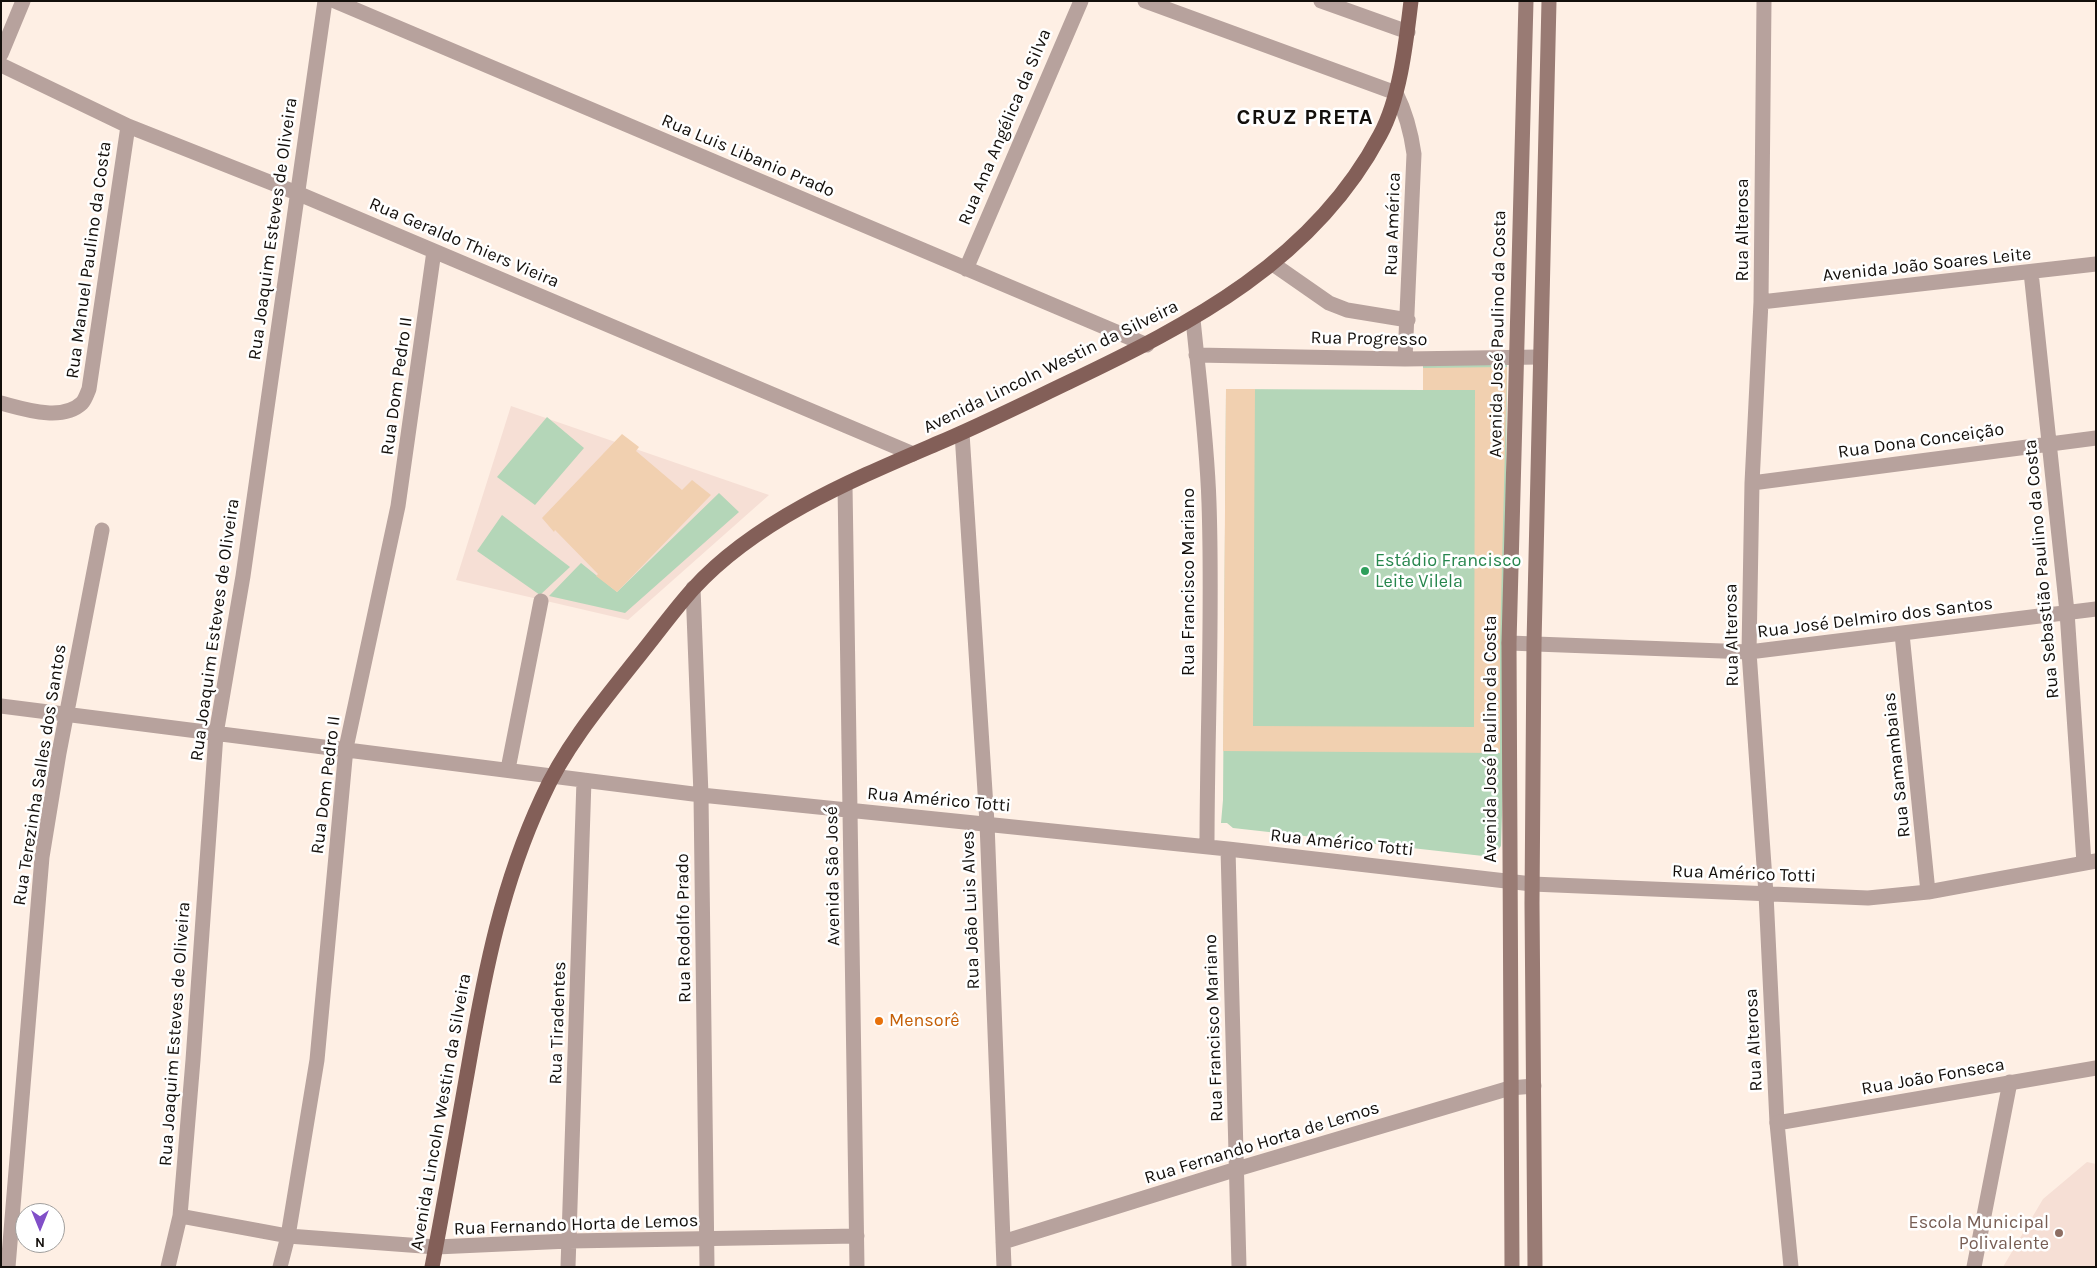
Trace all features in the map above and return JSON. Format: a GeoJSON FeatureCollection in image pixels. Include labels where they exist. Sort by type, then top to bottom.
{"type":"FeatureCollection","features":[{"type":"Feature","properties":{"kind":"main road","name":"Avenida Lincoln Westin da Silveira"},"geometry":{"type":"LineString","coordinates":[[432,1267],[486,964],[501,906],[519,852],[552,776],[612,690],[693,588],[719,564],[768,527],[806,504],[845,485],[962,433],[1147,345],[1193,318],[1273,264],[1304,237],[1345,190],[1382,132],[1396,93],[1408,32],[1411,1]]}},
{"type":"Feature","properties":{"kind":"main road","name":"Avenida José Paulino da Costa"},"geometry":{"type":"LineString","coordinates":[[1512,1267],[1509,643],[1515,358],[1526,1]]}},
{"type":"Feature","properties":{"kind":"main road"},"geometry":{"type":"LineString","coordinates":[[1535,1267],[1532,884],[1534,643],[1550,1]]}},
{"type":"Feature","properties":{"kind":"street"},"geometry":{"type":"LineString","coordinates":[[1,54],[23,1]]}},
{"type":"Feature","properties":{"kind":"street","name":"Rua Joaquim Esteves de Oliveira"},"geometry":{"type":"LineString","coordinates":[[168,1267],[180,1216],[216,734],[244,566],[325,1]]}},
{"type":"Feature","properties":{"kind":"street","name":"Rua Luis Libanio Prado"},"geometry":{"type":"LineString","coordinates":[[335,1],[1147,345]]}},
{"type":"Feature","properties":{"kind":"street","name":"Rua Ana Angélica da Silva"},"geometry":{"type":"LineString","coordinates":[[966,269],[1080,1]]}},
{"type":"Feature","properties":{"kind":"street"},"geometry":{"type":"LineString","coordinates":[[1145,1],[1396,93]]}},
{"type":"Feature","properties":{"kind":"street"},"geometry":{"type":"LineString","coordinates":[[1321,1],[1408,32]]}},
{"type":"Feature","properties":{"kind":"street","name":"Rua Alterosa"},"geometry":{"type":"LineString","coordinates":[[1764,1],[1761,302],[1752,483],[1749,652],[1766,894],[1777,1123],[1791,1267]]}},
{"type":"Feature","properties":{"kind":"street","name":"Rua Geraldo Thiers Vieira"},"geometry":{"type":"LineString","coordinates":[[1,65],[128,126],[297,193],[913,454]]}},
{"type":"Feature","properties":{"kind":"street","name":"Rua América"},"geometry":{"type":"LineString","coordinates":[[1396,93],[1411,131],[1414,154],[1405,359]]}},
{"type":"Feature","properties":{"kind":"street","name":"Rua Manuel Paulino da Costa"},"geometry":{"type":"LineString","coordinates":[[1,403],[47,412],[71,411],[83,402],[90,390],[128,126]]}},
{"type":"Feature","properties":{"kind":"street","name":"Rua Dom Pedro II"},"geometry":{"type":"LineString","coordinates":[[280,1267],[288,1236],[317,1060],[346,748],[398,506],[434,251]]}},
{"type":"Feature","properties":{"kind":"street"},"geometry":{"type":"LineString","coordinates":[[1273,264],[1329,303],[1347,310],[1408,320]]}},
{"type":"Feature","properties":{"kind":"street","name":"Avenida João Soares Leite"},"geometry":{"type":"LineString","coordinates":[[1761,302],[2096,264]]}},
{"type":"Feature","properties":{"kind":"street","name":"Rua Sebastião Paulino da Costa"},"geometry":{"type":"LineString","coordinates":[[2031,272],[2067,612],[2090,862]]}},
{"type":"Feature","properties":{"kind":"street","name":"Rua Francisco Mariano"},"geometry":{"type":"LineString","coordinates":[[1193,318],[1204,419],[1211,567],[1207,847]]}},
{"type":"Feature","properties":{"kind":"street","name":"Rua Progresso"},"geometry":{"type":"LineString","coordinates":[[1196,355],[1405,359],[1540,357]]}},
{"type":"Feature","properties":{"kind":"street","name":"Rua João Luis Alves"},"geometry":{"type":"LineString","coordinates":[[962,433],[987,823],[1004,1267]]}},
{"type":"Feature","properties":{"kind":"street","name":"Rua Dona Conceição"},"geometry":{"type":"LineString","coordinates":[[1752,483],[2096,438]]}},
{"type":"Feature","properties":{"kind":"street","name":"Avenida São José"},"geometry":{"type":"LineString","coordinates":[[845,485],[857,1267]]}},
{"type":"Feature","properties":{"kind":"street","name":"Rua Terezinha Salles dos Santos"},"geometry":{"type":"LineString","coordinates":[[8,1267],[42,857],[102,530]]}},
{"type":"Feature","properties":{"kind":"street","name":"Rua Rodolfo Prado"},"geometry":{"type":"LineString","coordinates":[[693,588],[702,795],[707,1267]]}},
{"type":"Feature","properties":{"kind":"street"},"geometry":{"type":"LineString","coordinates":[[1,706],[508,769],[540,601]]}},
{"type":"Feature","properties":{"kind":"street","name":"Rua José Delmiro dos Santos"},"geometry":{"type":"LineString","coordinates":[[1509,643],[1749,652],[2096,609]]}},
{"type":"Feature","properties":{"kind":"street","name":"Rua Samambaias"},"geometry":{"type":"LineString","coordinates":[[1902,634],[1928,892]]}},
{"type":"Feature","properties":{"kind":"street","name":"Rua Américo Totti"},"geometry":{"type":"LineString","coordinates":[[508,769],[702,795],[987,823],[1532,884],[1868,898],[1928,892],[2090,862]]}},
{"type":"Feature","properties":{"kind":"street","name":"Rua Tiradentes"},"geometry":{"type":"LineString","coordinates":[[568,1267],[584,780]]}},
{"type":"Feature","properties":{"kind":"street","name":"Rua Francisco Mariano"},"geometry":{"type":"LineString","coordinates":[[1228,849],[1239,1267]]}},
{"type":"Feature","properties":{"kind":"street","name":"Rua João Fonseca"},"geometry":{"type":"LineString","coordinates":[[1777,1123],[2096,1068]]}},
{"type":"Feature","properties":{"kind":"street"},"geometry":{"type":"LineString","coordinates":[[1974,1267],[2010,1082]]}},
{"type":"Feature","properties":{"kind":"street","name":"Rua Fernando Horta de Lemos"},"geometry":{"type":"LineString","coordinates":[[1003,1242],[1237,1169],[1510,1088],[1534,1086]]}},
{"type":"Feature","properties":{"kind":"street","name":"Rua Fernando Horta de Lemos"},"geometry":{"type":"LineString","coordinates":[[180,1216],[288,1236],[436,1248],[569,1241],[857,1236]]}},
{"type":"Feature","properties":{"kind":"shaded area"},"geometry":{"type":"Polygon","coordinates":[[[511,406],[769,495],[628,620],[456,580],[511,406]]]}},
{"type":"Feature","properties":{"kind":"shaded area","name":"Escola Municipal Polivalente"},"geometry":{"type":"Polygon","coordinates":[[[2087,1162],[2096,1164],[2096,1267],[2003,1267],[2043,1199],[2087,1162]]]}},
{"type":"Feature","properties":{"kind":"green space","name":"Estádio Francisco Leite Vilela"},"geometry":{"type":"Polygon","coordinates":[[[1423,364],[1507,364],[1504,753],[1501,846],[1492,857],[1233,828],[1227,823],[1221,823],[1223,800],[1226,389],[1423,390],[1423,364]]]}},
{"type":"Feature","properties":{"kind":"green space"},"geometry":{"type":"Polygon","coordinates":[[[547,417],[584,448],[535,505],[497,477],[547,417]]]}},
{"type":"Feature","properties":{"kind":"green space"},"geometry":{"type":"Polygon","coordinates":[[[719,493],[739,512],[625,613],[549,596],[581,563],[617,592],[719,493]]]}},
{"type":"Feature","properties":{"kind":"green space"},"geometry":{"type":"Polygon","coordinates":[[[502,515],[570,567],[540,595],[477,551],[502,515]]]}},
{"type":"Feature","properties":{"kind":"building"},"geometry":{"type":"Polygon","coordinates":[[[1507,367],[1500,643],[1500,753],[1223,751],[1226,389],[1255,389],[1253,726],[1474,727],[1475,390],[1423,390],[1423,368],[1507,367]]]}},
{"type":"Feature","properties":{"kind":"building"},"geometry":{"type":"Polygon","coordinates":[[[622,434],[639,447],[636,451],[682,490],[692,480],[711,495],[617,592],[596,576],[598,574],[542,518],[622,434]]]}},
{"type":"Feature","properties":{"kind":"place","name":"Estádio Francisco Leite Vilela"},"geometry":{"type":"Point","coordinates":[1365,571]}},
{"type":"Feature","properties":{"kind":"place","name":"Mensorê"},"geometry":{"type":"Point","coordinates":[879,1021]}},
{"type":"Feature","properties":{"kind":"place","name":"Escola Municipal Polivalente"},"geometry":{"type":"Point","coordinates":[2059,1233]}},
{"type":"Feature","properties":{"kind":"district","name":"CRUZ PRETA"},"geometry":{"type":"Point","coordinates":[1305,118]}}]}
